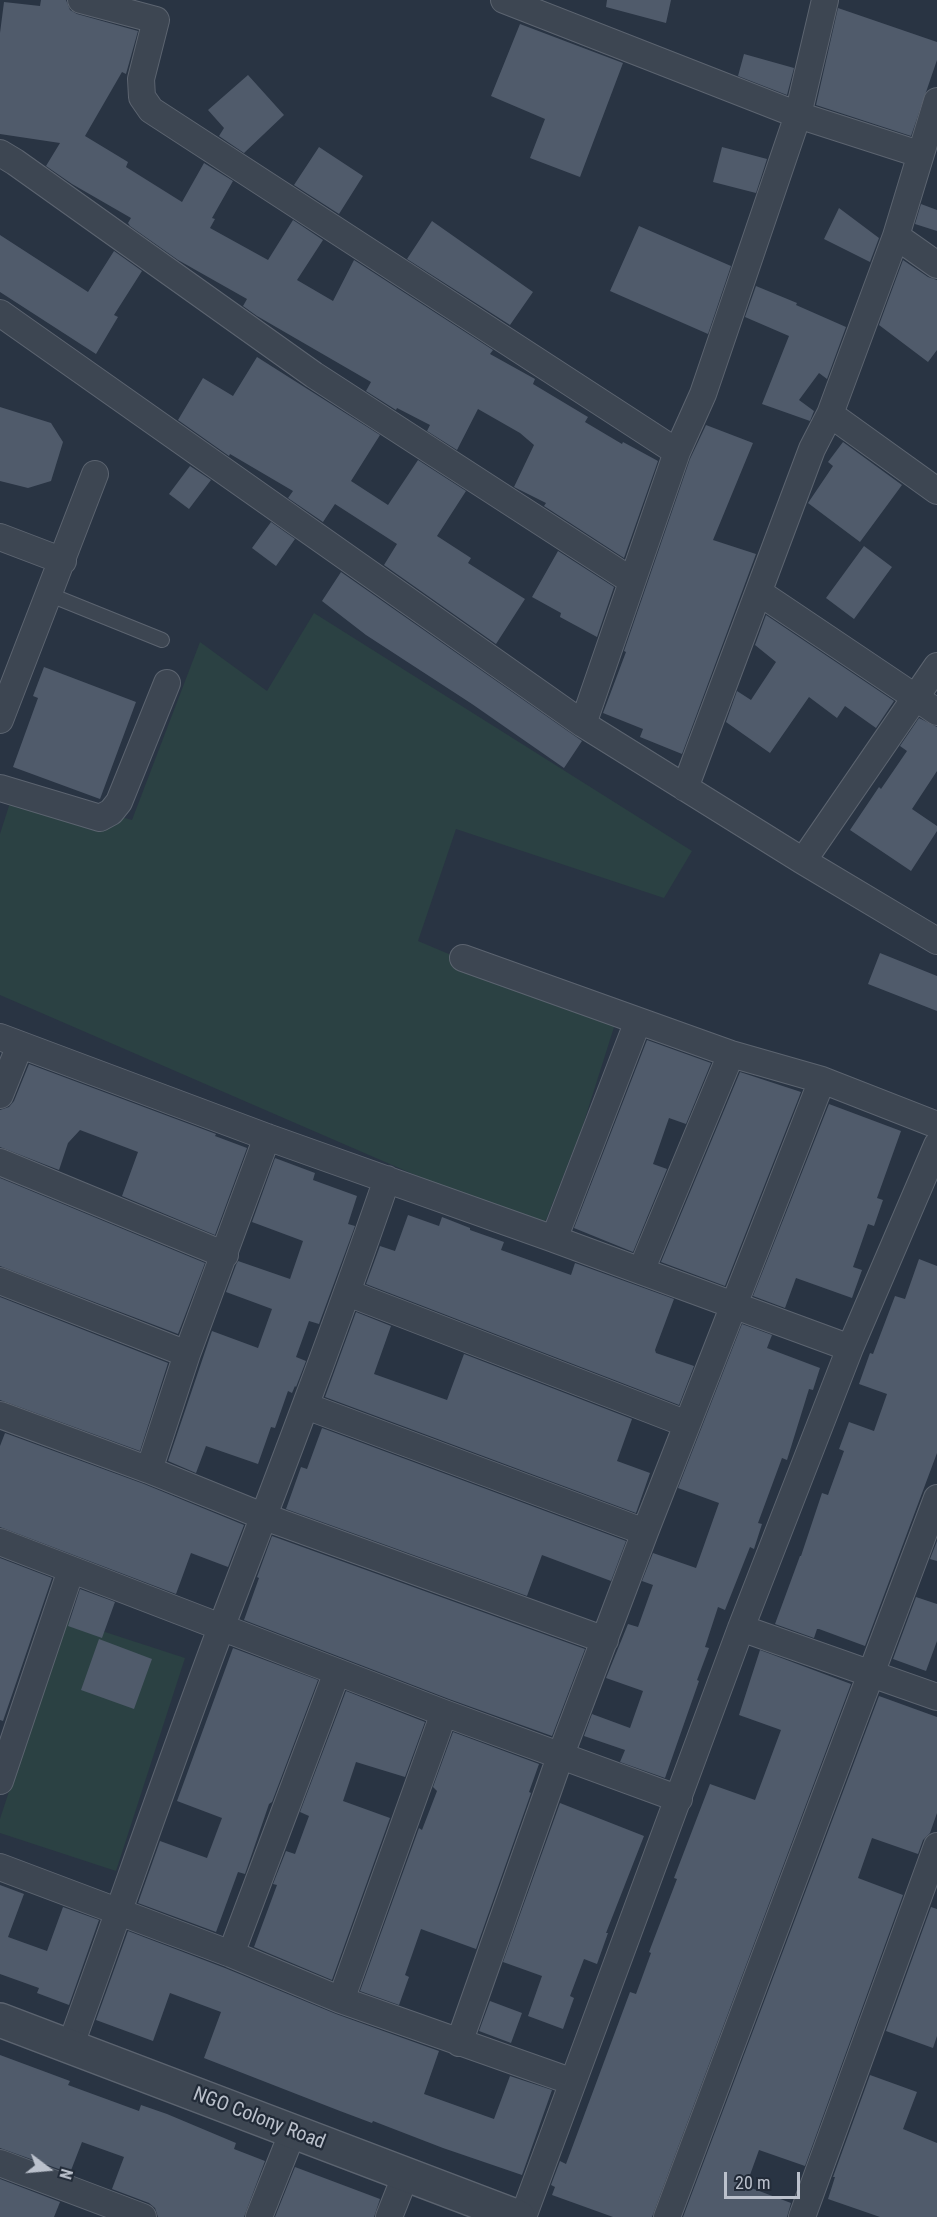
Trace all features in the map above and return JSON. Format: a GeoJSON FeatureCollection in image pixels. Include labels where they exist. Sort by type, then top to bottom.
{"type":"FeatureCollection","features":[{"type":"Feature","properties":{"kind":"street"},"geometry":{"type":"LineString","coordinates":[[81,0],[160,10],[141,79],[142,97],[151,110],[677,452]]}},
{"type":"Feature","properties":{"kind":"street"},"geometry":{"type":"LineString","coordinates":[[504,0],[798,115],[926,150]]}},
{"type":"Feature","properties":{"kind":"street"},"geometry":{"type":"LineString","coordinates":[[583,724],[677,452],[703,394],[798,115],[825,0]]}},
{"type":"Feature","properties":{"kind":"street"},"geometry":{"type":"LineString","coordinates":[[685,788],[760,593],[812,449],[830,414],[896,236],[926,150],[937,101]]}},
{"type":"Feature","properties":{"kind":"street"},"geometry":{"type":"LineString","coordinates":[[0,153],[314,375],[632,581]]}},
{"type":"Feature","properties":{"kind":"street"},"geometry":{"type":"LineString","coordinates":[[896,236],[937,265]]}},
{"type":"Feature","properties":{"kind":"street"},"geometry":{"type":"LineString","coordinates":[[0,314],[583,724],[802,861],[937,941]]}},
{"type":"Feature","properties":{"kind":"street"},"geometry":{"type":"LineString","coordinates":[[830,414],[937,491]]}},
{"type":"Feature","properties":{"kind":"street"},"geometry":{"type":"LineString","coordinates":[[0,720],[95,474]]}},
{"type":"Feature","properties":{"kind":"street"},"geometry":{"type":"LineString","coordinates":[[0,537],[63,561]]}},
{"type":"Feature","properties":{"kind":"street"},"geometry":{"type":"LineString","coordinates":[[760,593],[937,712]]}},
{"type":"Feature","properties":{"kind":"street"},"geometry":{"type":"LineString","coordinates":[[802,861],[937,666]]}},
{"type":"Feature","properties":{"kind":"street"},"geometry":{"type":"LineString","coordinates":[[0,788],[100,818],[111,812],[119,802],[167,683]]}},
{"type":"Feature","properties":{"kind":"street"},"geometry":{"type":"LineString","coordinates":[[463,958],[731,1054],[822,1080],[937,1125]]}},
{"type":"Feature","properties":{"kind":"street"},"geometry":{"type":"LineString","coordinates":[[554,1239],[638,1021]]}},
{"type":"Feature","properties":{"kind":"street"},"geometry":{"type":"LineString","coordinates":[[0,1095],[10,1041],[267,1137],[850,1348]]}},
{"type":"Feature","properties":{"kind":"street"},"geometry":{"type":"LineString","coordinates":[[641,1271],[731,1054]]}},
{"type":"Feature","properties":{"kind":"street"},"geometry":{"type":"LineString","coordinates":[[459,2043],[560,1757],[645,1532],[822,1080]]}},
{"type":"Feature","properties":{"kind":"street"},"geometry":{"type":"LineString","coordinates":[[149,1470],[187,1354],[267,1137]]}},
{"type":"Feature","properties":{"kind":"street"},"geometry":{"type":"LineString","coordinates":[[523,2217],[741,1628],[850,1348],[937,1145]]}},
{"type":"Feature","properties":{"kind":"street"},"geometry":{"type":"LineString","coordinates":[[0,1162],[225,1255]]}},
{"type":"Feature","properties":{"kind":"street"},"geometry":{"type":"LineString","coordinates":[[70,2047],[221,1628],[348,1293],[387,1179]]}},
{"type":"Feature","properties":{"kind":"street"},"geometry":{"type":"LineString","coordinates":[[0,1281],[187,1354]]}},
{"type":"Feature","properties":{"kind":"street"},"geometry":{"type":"LineString","coordinates":[[348,1293],[687,1424]]}},
{"type":"Feature","properties":{"kind":"street"},"geometry":{"type":"LineString","coordinates":[[306,1406],[645,1532]]}},
{"type":"Feature","properties":{"kind":"street"},"geometry":{"type":"LineString","coordinates":[[0,1416],[149,1470],[265,1517],[605,1640]]}},
{"type":"Feature","properties":{"kind":"street"},"geometry":{"type":"LineString","coordinates":[[667,2217],[937,1498]]}},
{"type":"Feature","properties":{"kind":"street"},"geometry":{"type":"LineString","coordinates":[[0,1542],[560,1757],[679,1799]]}},
{"type":"Feature","properties":{"kind":"street"},"geometry":{"type":"LineString","coordinates":[[0,1781],[71,1570]]}},
{"type":"Feature","properties":{"kind":"street"},"geometry":{"type":"LineString","coordinates":[[741,1628],[937,1697]]}},
{"type":"Feature","properties":{"kind":"street"},"geometry":{"type":"LineString","coordinates":[[231,1954],[337,1672]]}},
{"type":"Feature","properties":{"kind":"street"},"geometry":{"type":"LineString","coordinates":[[341,2000],[444,1713]]}},
{"type":"Feature","properties":{"kind":"street"},"geometry":{"type":"LineString","coordinates":[[801,2217],[937,1846]]}},
{"type":"Feature","properties":{"kind":"street"},"geometry":{"type":"LineString","coordinates":[[0,1867],[231,1954],[341,2000],[573,2082]]}},
{"type":"Feature","properties":{"kind":"street","name":"NGO Colony Road"},"geometry":{"type":"LineString","coordinates":[[0,2020],[518,2217]]}},
{"type":"Feature","properties":{"kind":"street"},"geometry":{"type":"LineString","coordinates":[[259,2217],[292,2131]]}},
{"type":"Feature","properties":{"kind":"street"},"geometry":{"type":"LineString","coordinates":[[0,2163],[143,2217]]}},
{"type":"Feature","properties":{"kind":"street"},"geometry":{"type":"LineString","coordinates":[[389,2217],[406,2174]]}},
{"type":"Feature","properties":{"kind":"lane"},"geometry":{"type":"LineString","coordinates":[[48,594],[162,640]]}},
{"type":"Feature","properties":{"kind":"green space"},"geometry":{"type":"Polygon","coordinates":[[[314,613],[692,851],[664,898],[456,829],[418,941],[615,1024],[582,1128],[542,1230],[0,995],[0,834],[15,787],[132,820],[200,642],[267,691],[314,613]]]}},
{"type":"Feature","properties":{"kind":"green space"},"geometry":{"type":"Polygon","coordinates":[[[65,1619],[185,1658],[116,1871],[0,1833],[0,1819],[65,1619]]]}},
{"type":"Feature","properties":{"kind":"building"},"geometry":{"type":"Polygon","coordinates":[[[41,0],[66,0],[70,10],[77,14],[138,31],[126,74],[122,72],[85,136],[128,162],[126,167],[182,202],[204,163],[233,181],[212,218],[215,219],[210,228],[268,260],[293,220],[323,240],[297,280],[333,301],[354,260],[493,350],[490,354],[535,379],[533,384],[588,417],[585,422],[622,444],[623,442],[658,461],[624,558],[544,506],[546,503],[514,487],[534,445],[520,433],[478,409],[457,450],[427,431],[430,425],[397,408],[396,410],[366,391],[371,382],[257,316],[243,306],[247,299],[178,260],[130,226],[128,223],[131,218],[46,166],[60,143],[0,134],[0,33],[4,2],[40,6],[41,0]]]}},
{"type":"Feature","properties":{"kind":"building"},"geometry":{"type":"Polygon","coordinates":[[[607,0],[671,0],[666,23],[606,7],[607,0]]]}},
{"type":"Feature","properties":{"kind":"building"},"geometry":{"type":"Polygon","coordinates":[[[838,8],[937,42],[937,60],[911,136],[816,105],[838,8]]]}},
{"type":"Feature","properties":{"kind":"building"},"geometry":{"type":"Polygon","coordinates":[[[520,24],[623,63],[580,177],[530,158],[545,119],[491,96],[520,24]]]}},
{"type":"Feature","properties":{"kind":"building"},"geometry":{"type":"Polygon","coordinates":[[[744,54],[794,68],[787,95],[738,76],[744,54]]]}},
{"type":"Feature","properties":{"kind":"building"},"geometry":{"type":"Polygon","coordinates":[[[248,75],[284,115],[244,153],[219,136],[224,128],[208,110],[248,75]]]}},
{"type":"Feature","properties":{"kind":"building"},"geometry":{"type":"Polygon","coordinates":[[[319,147],[363,176],[339,214],[294,185],[319,147]]]}},
{"type":"Feature","properties":{"kind":"building"},"geometry":{"type":"Polygon","coordinates":[[[722,147],[767,159],[756,193],[713,182],[722,147]]]}},
{"type":"Feature","properties":{"kind":"building"},"geometry":{"type":"Polygon","coordinates":[[[921,204],[937,210],[937,231],[915,224],[921,204]]]}},
{"type":"Feature","properties":{"kind":"building"},"geometry":{"type":"Polygon","coordinates":[[[839,208],[879,238],[870,262],[824,239],[839,208]]]}},
{"type":"Feature","properties":{"kind":"building"},"geometry":{"type":"Polygon","coordinates":[[[432,221],[533,292],[510,325],[407,259],[432,221]]]}},
{"type":"Feature","properties":{"kind":"building"},"geometry":{"type":"Polygon","coordinates":[[[639,226],[731,266],[708,334],[610,291],[639,226]]]}},
{"type":"Feature","properties":{"kind":"building"},"geometry":{"type":"Polygon","coordinates":[[[0,235],[88,292],[114,251],[142,271],[114,315],[118,317],[96,354],[0,292],[0,235]]]}},
{"type":"Feature","properties":{"kind":"building"},"geometry":{"type":"Polygon","coordinates":[[[903,260],[928,277],[937,280],[937,350],[928,362],[879,325],[903,260]]]}},
{"type":"Feature","properties":{"kind":"building"},"geometry":{"type":"Polygon","coordinates":[[[756,286],[846,327],[827,379],[819,373],[799,400],[814,411],[810,421],[762,404],[789,336],[745,317],[756,286]]]}},
{"type":"Feature","properties":{"kind":"building"},"geometry":{"type":"Polygon","coordinates":[[[257,357],[380,435],[351,481],[388,505],[418,460],[466,491],[437,536],[471,558],[468,563],[525,599],[496,644],[384,565],[397,544],[335,504],[323,522],[288,498],[293,491],[230,454],[229,456],[178,420],[203,378],[233,396],[257,357]]]}},
{"type":"Feature","properties":{"kind":"building"},"geometry":{"type":"Polygon","coordinates":[[[0,407],[51,423],[63,442],[51,481],[28,488],[0,481],[0,407]]]}},
{"type":"Feature","properties":{"kind":"building"},"geometry":{"type":"Polygon","coordinates":[[[706,425],[753,443],[713,540],[756,554],[682,754],[640,737],[643,729],[603,713],[626,652],[624,651],[690,459],[706,425]]]}},
{"type":"Feature","properties":{"kind":"building"},"geometry":{"type":"Polygon","coordinates":[[[843,442],[902,485],[860,542],[808,503],[833,466],[828,462],[843,442]]]}},
{"type":"Feature","properties":{"kind":"building"},"geometry":{"type":"Polygon","coordinates":[[[190,466],[211,480],[189,509],[169,494],[190,466]]]}},
{"type":"Feature","properties":{"kind":"building"},"geometry":{"type":"Polygon","coordinates":[[[271,522],[295,539],[276,566],[252,548],[271,522]]]}},
{"type":"Feature","properties":{"kind":"building"},"geometry":{"type":"Polygon","coordinates":[[[864,546],[892,567],[854,619],[826,598],[864,546]]]}},
{"type":"Feature","properties":{"kind":"building"},"geometry":{"type":"Polygon","coordinates":[[[558,551],[614,587],[597,637],[560,617],[561,613],[532,597],[558,551]]]}},
{"type":"Feature","properties":{"kind":"building"},"geometry":{"type":"Polygon","coordinates":[[[341,572],[582,741],[564,768],[472,704],[366,635],[322,601],[341,572]]]}},
{"type":"Feature","properties":{"kind":"building"},"geometry":{"type":"Polygon","coordinates":[[[766,615],[894,701],[876,728],[845,706],[837,718],[809,697],[770,753],[726,722],[737,691],[751,700],[776,662],[755,645],[766,615]]]}},
{"type":"Feature","properties":{"kind":"building"},"geometry":{"type":"Polygon","coordinates":[[[44,667],[136,702],[100,799],[13,767],[38,698],[33,696],[44,667]]]}},
{"type":"Feature","properties":{"kind":"building"},"geometry":{"type":"Polygon","coordinates":[[[919,718],[937,727],[937,771],[912,809],[937,826],[937,831],[911,871],[850,830],[907,751],[900,746],[919,718]]]}},
{"type":"Feature","properties":{"kind":"building"},"geometry":{"type":"Polygon","coordinates":[[[880,953],[937,976],[937,1011],[868,984],[880,953]]]}},
{"type":"Feature","properties":{"kind":"building"},"geometry":{"type":"Polygon","coordinates":[[[647,1040],[711,1063],[686,1124],[669,1118],[653,1164],[667,1169],[633,1252],[574,1228],[647,1040]]]}},
{"type":"Feature","properties":{"kind":"building"},"geometry":{"type":"Polygon","coordinates":[[[29,1064],[216,1134],[215,1136],[247,1148],[215,1235],[122,1196],[138,1152],[80,1130],[68,1143],[59,1170],[0,1147],[0,1110],[9,1107],[14,1101],[29,1064]]]}},
{"type":"Feature","properties":{"kind":"building"},"geometry":{"type":"Polygon","coordinates":[[[740,1072],[801,1092],[725,1286],[661,1262],[740,1072]]]}},
{"type":"Feature","properties":{"kind":"building"},"geometry":{"type":"Polygon","coordinates":[[[829,1104],[901,1131],[877,1198],[883,1200],[874,1226],[868,1224],[853,1267],[862,1270],[852,1298],[796,1278],[785,1308],[753,1296],[829,1104]]]}},
{"type":"Feature","properties":{"kind":"building"},"geometry":{"type":"Polygon","coordinates":[[[275,1158],[315,1173],[313,1180],[357,1196],[348,1224],[355,1226],[319,1324],[309,1321],[296,1357],[306,1361],[296,1387],[292,1393],[288,1391],[275,1428],[271,1427],[258,1464],[206,1446],[196,1473],[168,1461],[212,1331],[258,1348],[272,1309],[226,1292],[236,1265],[238,1261],[290,1279],[303,1241],[252,1222],[275,1158]]]}},
{"type":"Feature","properties":{"kind":"building"},"geometry":{"type":"Polygon","coordinates":[[[0,1178],[205,1263],[178,1334],[0,1266],[0,1178]]]}},
{"type":"Feature","properties":{"kind":"building"},"geometry":{"type":"Polygon","coordinates":[[[408,1215],[439,1226],[442,1217],[504,1242],[501,1250],[571,1275],[575,1263],[674,1299],[655,1350],[656,1353],[694,1366],[679,1405],[366,1284],[380,1246],[395,1251],[408,1215]]]}},
{"type":"Feature","properties":{"kind":"building"},"geometry":{"type":"Polygon","coordinates":[[[919,1259],[937,1266],[937,1453],[865,1646],[819,1629],[814,1638],[775,1624],[822,1493],[828,1495],[844,1451],[839,1449],[849,1422],[874,1431],[887,1394],[859,1384],[895,1296],[905,1299],[919,1259]]]}},
{"type":"Feature","properties":{"kind":"building"},"geometry":{"type":"Polygon","coordinates":[[[0,1297],[168,1363],[140,1451],[0,1400],[0,1297]]]}},
{"type":"Feature","properties":{"kind":"building"},"geometry":{"type":"Polygon","coordinates":[[[356,1312],[391,1326],[374,1374],[447,1400],[464,1354],[632,1419],[617,1461],[650,1473],[636,1513],[325,1397],[356,1312]]]}},
{"type":"Feature","properties":{"kind":"building"},"geometry":{"type":"Polygon","coordinates":[[[742,1324],[772,1335],[767,1348],[820,1368],[813,1390],[809,1389],[787,1460],[782,1458],[758,1523],[762,1524],[754,1549],[750,1547],[725,1610],[718,1607],[705,1647],[709,1648],[697,1680],[699,1681],[665,1778],[620,1762],[625,1750],[584,1736],[592,1714],[630,1728],[643,1691],[606,1678],[628,1624],[638,1627],[653,1585],[642,1581],[653,1553],[696,1568],[719,1503],[678,1488],[742,1324]]]}},
{"type":"Feature","properties":{"kind":"building"},"geometry":{"type":"Polygon","coordinates":[[[322,1428],[626,1541],[611,1581],[542,1555],[527,1596],[286,1509],[301,1467],[307,1469],[322,1428]]]}},
{"type":"Feature","properties":{"kind":"building"},"geometry":{"type":"Polygon","coordinates":[[[5,1433],[144,1484],[244,1525],[228,1567],[191,1553],[176,1594],[0,1527],[0,1446],[5,1433]]]}},
{"type":"Feature","properties":{"kind":"building"},"geometry":{"type":"Polygon","coordinates":[[[272,1536],[585,1649],[552,1736],[244,1620],[272,1536]]]}},
{"type":"Feature","properties":{"kind":"building"},"geometry":{"type":"Polygon","coordinates":[[[937,1541],[937,1561],[930,1559],[937,1541]]]}},
{"type":"Feature","properties":{"kind":"building"},"geometry":{"type":"Polygon","coordinates":[[[0,1558],[52,1578],[3,1721],[0,1720],[0,1558]]]}},
{"type":"Feature","properties":{"kind":"building"},"geometry":{"type":"Polygon","coordinates":[[[80,1589],[115,1602],[102,1638],[68,1626],[80,1589]]]}},
{"type":"Feature","properties":{"kind":"building"},"geometry":{"type":"Polygon","coordinates":[[[916,1597],[937,1604],[937,1641],[926,1671],[893,1659],[916,1597]]]}},
{"type":"Feature","properties":{"kind":"building"},"geometry":{"type":"Polygon","coordinates":[[[99,1639],[152,1659],[134,1709],[81,1690],[99,1639]]]}},
{"type":"Feature","properties":{"kind":"building"},"geometry":{"type":"Polygon","coordinates":[[[233,1648],[318,1680],[272,1802],[269,1804],[245,1874],[238,1872],[216,1932],[138,1903],[160,1841],[207,1858],[222,1818],[177,1801],[233,1648]]]}},
{"type":"Feature","properties":{"kind":"building"},"geometry":{"type":"Polygon","coordinates":[[[760,1650],[851,1684],[652,2217],[613,2217],[552,2195],[555,2187],[551,2185],[560,2161],[566,2164],[630,1992],[636,1994],[651,1953],[649,1952],[677,1879],[674,1878],[710,1784],[755,1800],[781,1730],[739,1715],[760,1650]]]}},
{"type":"Feature","properties":{"kind":"building"},"geometry":{"type":"Polygon","coordinates":[[[346,1691],[425,1722],[405,1777],[356,1762],[343,1801],[390,1818],[332,1980],[254,1947],[277,1885],[273,1884],[286,1851],[295,1854],[309,1816],[300,1812],[346,1691]]]}},
{"type":"Feature","properties":{"kind":"building"},"geometry":{"type":"Polygon","coordinates":[[[879,1696],[937,1717],[937,1813],[930,1833],[923,1840],[918,1854],[872,1838],[858,1878],[903,1895],[805,2166],[759,2150],[746,2186],[791,2203],[787,2217],[683,2217],[879,1696]]]}},
{"type":"Feature","properties":{"kind":"building"},"geometry":{"type":"Polygon","coordinates":[[[453,1732],[539,1764],[476,1949],[421,1929],[405,1975],[409,1977],[399,2005],[360,1991],[419,1828],[422,1830],[437,1791],[433,1787],[453,1732]]]}},
{"type":"Feature","properties":{"kind":"building"},"geometry":{"type":"Polygon","coordinates":[[[560,1803],[644,1836],[606,1933],[608,1933],[597,1964],[584,1959],[570,1996],[574,1998],[563,2029],[528,2016],[542,1976],[503,1962],[560,1803]]]}},
{"type":"Feature","properties":{"kind":"building"},"geometry":{"type":"Polygon","coordinates":[[[0,1885],[24,1894],[8,1937],[47,1951],[63,1907],[99,1920],[69,2005],[37,1993],[39,1988],[0,1974],[0,1885]]]}},
{"type":"Feature","properties":{"kind":"building"},"geometry":{"type":"Polygon","coordinates":[[[931,1907],[937,1909],[937,2036],[933,2048],[886,2031],[931,1907]]]}},
{"type":"Feature","properties":{"kind":"building"},"geometry":{"type":"Polygon","coordinates":[[[128,1931],[336,2014],[439,2051],[424,2094],[494,2119],[510,2076],[552,2090],[522,2175],[373,2121],[372,2123],[204,2058],[221,2012],[170,1993],[153,2041],[96,2020],[128,1931]]]}},
{"type":"Feature","properties":{"kind":"building"},"geometry":{"type":"Polygon","coordinates":[[[490,2001],[522,2013],[511,2043],[479,2031],[490,2001]]]}},
{"type":"Feature","properties":{"kind":"building"},"geometry":{"type":"Polygon","coordinates":[[[0,2055],[70,2081],[68,2085],[139,2111],[141,2105],[167,2114],[236,2143],[234,2149],[265,2161],[244,2217],[158,2217],[155,2208],[149,2203],[112,2189],[124,2157],[82,2142],[70,2173],[0,2148],[0,2055]]]}},
{"type":"Feature","properties":{"kind":"building"},"geometry":{"type":"Polygon","coordinates":[[[870,2075],[917,2092],[903,2129],[937,2143],[937,2217],[880,2217],[828,2199],[835,2177],[833,2177],[870,2075]]]}},
{"type":"Feature","properties":{"kind":"building"},"geometry":{"type":"Polygon","coordinates":[[[295,2167],[380,2199],[374,2217],[275,2217],[295,2167]]]}},
{"type":"Feature","properties":{"kind":"building"},"geometry":{"type":"Polygon","coordinates":[[[0,2179],[60,2202],[54,2217],[0,2217],[0,2179]]]}}]}
